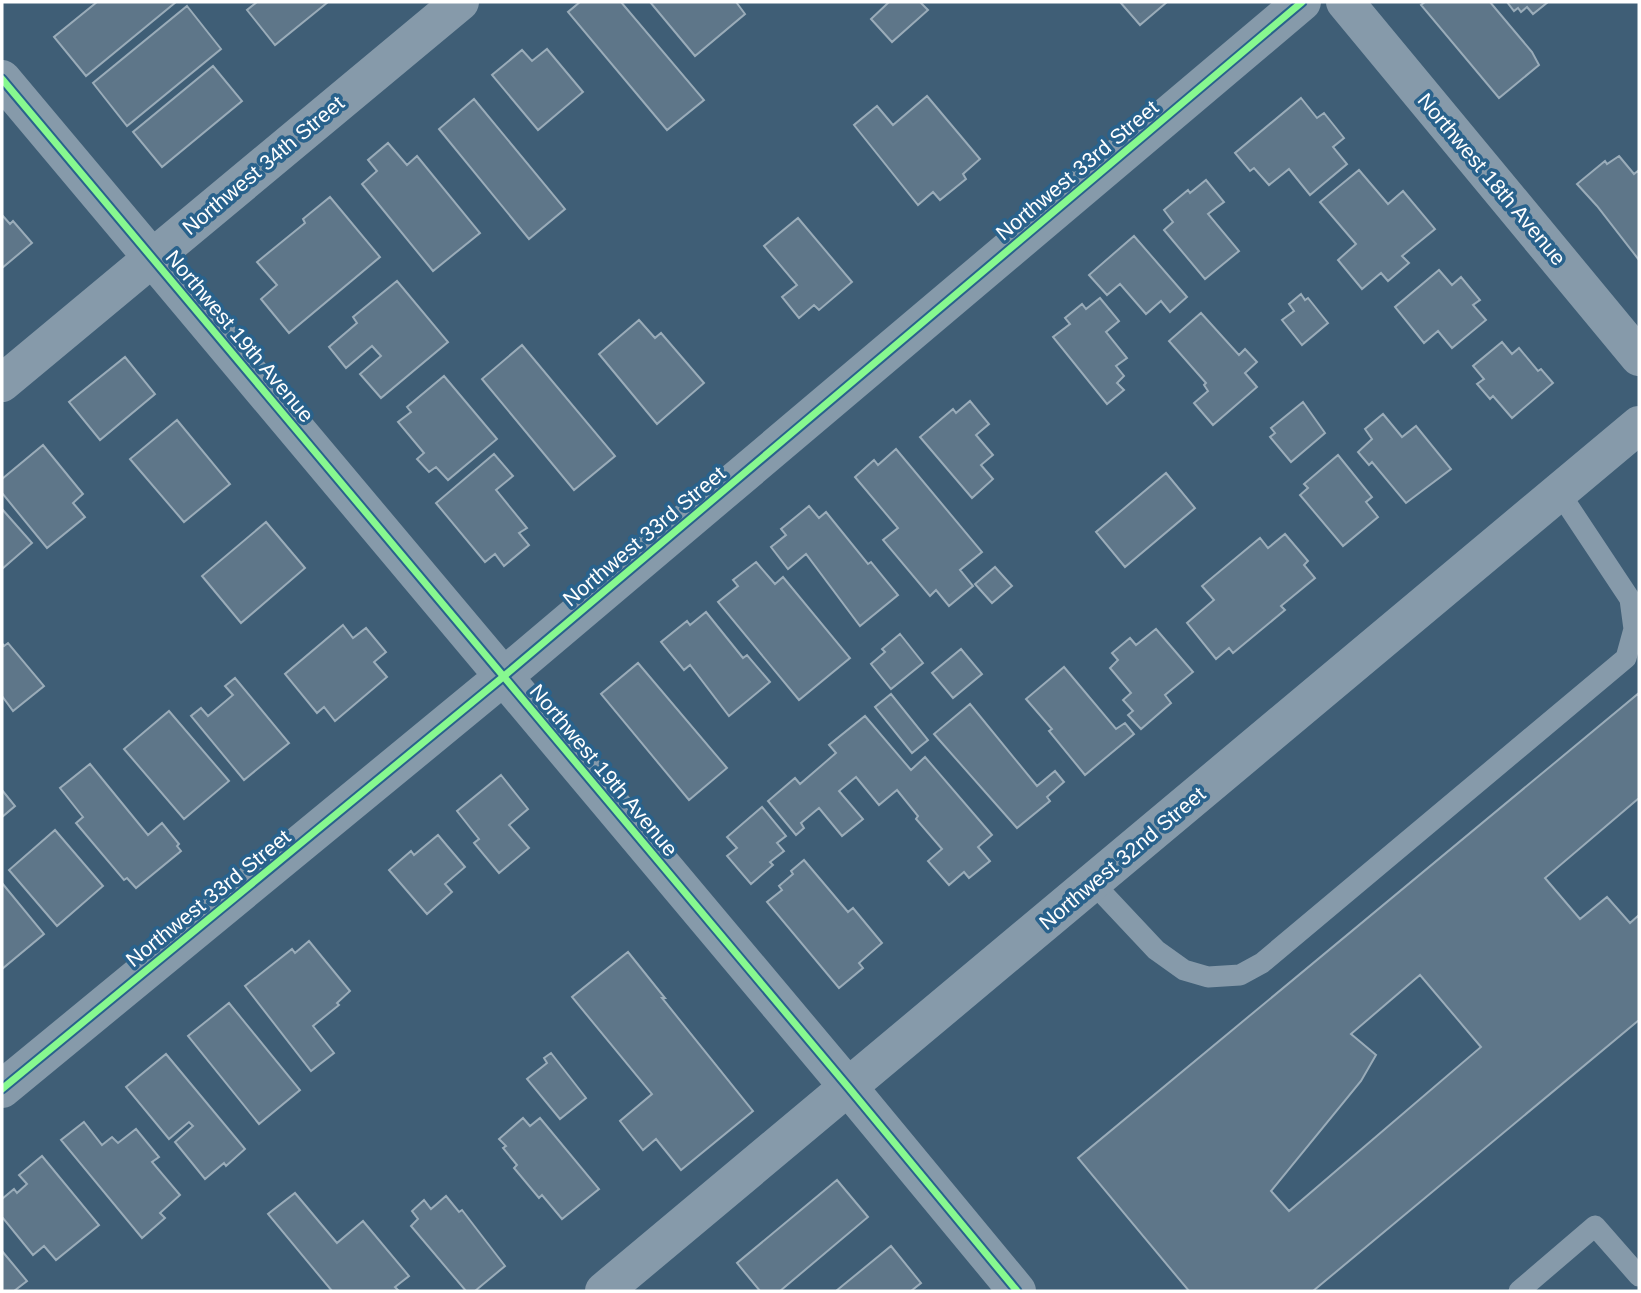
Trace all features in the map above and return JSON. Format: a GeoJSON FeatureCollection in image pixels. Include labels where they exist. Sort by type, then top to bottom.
{"type":"FeatureCollection","features":[{"type":"Feature","properties":{"kind":"street","name":"Northwest 34th Street"},"geometry":{"type":"LineString","coordinates":[[2,383],[460,2]]}},
{"type":"Feature","properties":{"kind":"street","name":"Northwest 33rd Street"},"geometry":{"type":"LineString","coordinates":[[2,1089],[503,677],[1302,2]]}},
{"type":"Feature","properties":{"kind":"street","name":"Northwest 18th Avenue"},"geometry":{"type":"LineString","coordinates":[[1345,2],[1639,357]]}},
{"type":"Feature","properties":{"kind":"street","name":"Northwest 19th Avenue"},"geometry":{"type":"LineString","coordinates":[[2,79],[849,1087],[1017,1291]]}},
{"type":"Feature","properties":{"kind":"street","name":"Northwest 32nd Street"},"geometry":{"type":"LineString","coordinates":[[604,1291],[1639,425]]}},
{"type":"Feature","properties":{"kind":"lane"},"geometry":{"type":"LineString","coordinates":[[1093,883],[1156,950],[1184,970],[1208,977],[1240,975],[1262,962],[1626,658],[1634,629],[1630,599],[1559,492]]}},
{"type":"Feature","properties":{"kind":"lane"},"geometry":{"type":"LineString","coordinates":[[1518,1291],[1595,1226],[1639,1276]]}},
{"type":"Feature","properties":{"kind":"building"},"geometry":{"type":"Polygon","coordinates":[[[97,2],[176,2],[86,76],[54,37],[97,2]]]}},
{"type":"Feature","properties":{"kind":"building"},"geometry":{"type":"Polygon","coordinates":[[[257,2],[328,2],[275,45],[247,10],[257,2]]]}},
{"type":"Feature","properties":{"kind":"building"},"geometry":{"type":"Polygon","coordinates":[[[580,2],[621,2],[704,100],[667,130],[568,12],[580,2]]]}},
{"type":"Feature","properties":{"kind":"building"},"geometry":{"type":"Polygon","coordinates":[[[650,2],[736,2],[745,14],[695,56],[650,2]]]}},
{"type":"Feature","properties":{"kind":"building"},"geometry":{"type":"Polygon","coordinates":[[[889,2],[920,2],[928,10],[892,42],[871,19],[889,2]]]}},
{"type":"Feature","properties":{"kind":"building"},"geometry":{"type":"Polygon","coordinates":[[[1120,2],[1167,2],[1140,25],[1120,2]]]}},
{"type":"Feature","properties":{"kind":"building"},"geometry":{"type":"Polygon","coordinates":[[[1425,2],[1490,2],[1532,52],[1539,65],[1499,98],[1421,5],[1425,2]]]}},
{"type":"Feature","properties":{"kind":"building"},"geometry":{"type":"Polygon","coordinates":[[[1507,2],[1548,2],[1533,14],[1527,7],[1521,12],[1518,8],[1514,11],[1507,2]]]}},
{"type":"Feature","properties":{"kind":"building"},"geometry":{"type":"Polygon","coordinates":[[[187,6],[221,49],[127,126],[93,83],[187,6]]]}},
{"type":"Feature","properties":{"kind":"building"},"geometry":{"type":"Polygon","coordinates":[[[547,49],[583,92],[538,130],[492,75],[522,50],[532,61],[547,49]]]}},
{"type":"Feature","properties":{"kind":"building"},"geometry":{"type":"Polygon","coordinates":[[[213,66],[242,101],[162,167],[133,132],[213,66]]]}},
{"type":"Feature","properties":{"kind":"building"},"geometry":{"type":"Polygon","coordinates":[[[927,96],[980,159],[963,174],[966,179],[940,200],[933,192],[918,205],[854,125],[877,106],[893,125],[927,96]]]}},
{"type":"Feature","properties":{"kind":"building"},"geometry":{"type":"Polygon","coordinates":[[[1301,98],[1317,118],[1324,113],[1344,138],[1333,147],[1347,164],[1310,195],[1289,169],[1269,185],[1254,168],[1250,171],[1235,153],[1301,98]]]}},
{"type":"Feature","properties":{"kind":"building"},"geometry":{"type":"Polygon","coordinates":[[[474,99],[565,209],[529,239],[439,129],[474,99]]]}},
{"type":"Feature","properties":{"kind":"building"},"geometry":{"type":"Polygon","coordinates":[[[388,143],[407,165],[417,156],[480,233],[433,271],[362,184],[377,171],[368,160],[388,143]]]}},
{"type":"Feature","properties":{"kind":"building"},"geometry":{"type":"Polygon","coordinates":[[[1619,156],[1634,174],[1639,170],[1639,260],[1577,184],[1605,161],[1607,164],[1619,156]]]}},
{"type":"Feature","properties":{"kind":"building"},"geometry":{"type":"Polygon","coordinates":[[[1359,170],[1388,204],[1403,191],[1435,229],[1402,256],[1409,263],[1388,281],[1381,273],[1362,289],[1338,260],[1356,244],[1320,202],[1359,170]]]}},
{"type":"Feature","properties":{"kind":"building"},"geometry":{"type":"Polygon","coordinates":[[[1206,180],[1224,202],[1208,214],[1239,251],[1205,279],[1164,230],[1173,222],[1164,210],[1188,190],[1190,193],[1206,180]]]}},
{"type":"Feature","properties":{"kind":"building"},"geometry":{"type":"Polygon","coordinates":[[[330,197],[380,257],[289,333],[261,299],[277,285],[257,262],[305,223],[303,219],[330,197]]]}},
{"type":"Feature","properties":{"kind":"building"},"geometry":{"type":"Polygon","coordinates":[[[2,215],[10,224],[13,221],[32,243],[2,268],[2,215]]]}},
{"type":"Feature","properties":{"kind":"building"},"geometry":{"type":"Polygon","coordinates":[[[798,218],[852,282],[819,310],[814,305],[799,318],[782,297],[797,285],[764,246],[798,218]]]}},
{"type":"Feature","properties":{"kind":"building"},"geometry":{"type":"Polygon","coordinates":[[[1134,236],[1187,297],[1170,312],[1161,301],[1146,314],[1120,284],[1107,295],[1089,275],[1134,236]]]}},
{"type":"Feature","properties":{"kind":"building"},"geometry":{"type":"Polygon","coordinates":[[[1439,270],[1452,285],[1461,277],[1480,300],[1473,305],[1486,320],[1452,348],[1438,331],[1424,343],[1395,307],[1439,270]]]}},
{"type":"Feature","properties":{"kind":"building"},"geometry":{"type":"Polygon","coordinates":[[[397,281],[448,342],[381,398],[360,374],[381,356],[372,346],[346,368],[329,347],[357,323],[353,317],[397,281]]]}},
{"type":"Feature","properties":{"kind":"building"},"geometry":{"type":"Polygon","coordinates":[[[1301,294],[1305,300],[1308,298],[1328,323],[1302,345],[1282,320],[1294,311],[1289,304],[1301,294]]]}},
{"type":"Feature","properties":{"kind":"building"},"geometry":{"type":"Polygon","coordinates":[[[1100,298],[1119,321],[1106,332],[1127,358],[1116,366],[1124,376],[1117,383],[1124,390],[1107,404],[1053,337],[1070,324],[1065,318],[1082,304],[1086,309],[1100,298]]]}},
{"type":"Feature","properties":{"kind":"building"},"geometry":{"type":"Polygon","coordinates":[[[1201,313],[1239,355],[1245,349],[1257,362],[1245,373],[1257,387],[1213,425],[1194,403],[1208,391],[1204,385],[1206,383],[1169,341],[1201,313]]]}},
{"type":"Feature","properties":{"kind":"building"},"geometry":{"type":"Polygon","coordinates":[[[639,320],[655,338],[661,333],[704,383],[657,424],[599,354],[639,320]]]}},
{"type":"Feature","properties":{"kind":"building"},"geometry":{"type":"Polygon","coordinates":[[[1502,342],[1512,354],[1519,348],[1538,371],[1541,369],[1553,383],[1512,418],[1493,396],[1490,399],[1477,384],[1484,379],[1473,366],[1502,342]]]}},
{"type":"Feature","properties":{"kind":"building"},"geometry":{"type":"Polygon","coordinates":[[[522,345],[615,456],[574,490],[482,379],[522,345]]]}},
{"type":"Feature","properties":{"kind":"building"},"geometry":{"type":"Polygon","coordinates":[[[125,357],[155,394],[100,440],[69,402],[125,357]]]}},
{"type":"Feature","properties":{"kind":"building"},"geometry":{"type":"Polygon","coordinates":[[[444,376],[497,439],[448,480],[436,467],[429,472],[417,459],[424,453],[398,422],[411,412],[407,407],[444,376]]]}},
{"type":"Feature","properties":{"kind":"building"},"geometry":{"type":"Polygon","coordinates":[[[970,401],[989,424],[976,435],[993,455],[981,465],[993,479],[972,498],[920,437],[953,409],[956,413],[970,401]]]}},
{"type":"Feature","properties":{"kind":"building"},"geometry":{"type":"Polygon","coordinates":[[[1303,402],[1325,433],[1291,462],[1270,437],[1275,433],[1271,428],[1303,402]]]}},
{"type":"Feature","properties":{"kind":"building"},"geometry":{"type":"Polygon","coordinates":[[[1383,414],[1402,437],[1416,426],[1451,469],[1406,503],[1372,462],[1369,465],[1358,452],[1372,439],[1365,429],[1383,414]]]}},
{"type":"Feature","properties":{"kind":"building"},"geometry":{"type":"Polygon","coordinates":[[[177,420],[230,484],[184,522],[130,459],[177,420]]]}},
{"type":"Feature","properties":{"kind":"building"},"geometry":{"type":"Polygon","coordinates":[[[43,445],[83,494],[73,503],[85,517],[47,548],[2,493],[2,479],[43,445]]]}},
{"type":"Feature","properties":{"kind":"building"},"geometry":{"type":"Polygon","coordinates":[[[896,449],[982,552],[960,570],[973,586],[949,606],[936,590],[930,596],[883,540],[898,528],[855,477],[874,460],[878,465],[896,449]]]}},
{"type":"Feature","properties":{"kind":"building"},"geometry":{"type":"Polygon","coordinates":[[[494,454],[513,476],[496,490],[527,528],[519,533],[529,545],[504,566],[495,554],[485,562],[436,503],[494,454]]]}},
{"type":"Feature","properties":{"kind":"building"},"geometry":{"type":"Polygon","coordinates":[[[1338,455],[1372,497],[1366,502],[1378,517],[1343,546],[1300,495],[1308,488],[1304,484],[1338,455]]]}},
{"type":"Feature","properties":{"kind":"building"},"geometry":{"type":"Polygon","coordinates":[[[1166,473],[1195,508],[1125,567],[1096,532],[1166,473]]]}},
{"type":"Feature","properties":{"kind":"building"},"geometry":{"type":"Polygon","coordinates":[[[809,506],[819,518],[826,512],[868,564],[871,562],[898,595],[860,626],[806,554],[788,569],[771,547],[786,535],[781,529],[809,506]]]}},
{"type":"Feature","properties":{"kind":"building"},"geometry":{"type":"Polygon","coordinates":[[[2,509],[32,543],[2,569],[2,509]]]}},
{"type":"Feature","properties":{"kind":"building"},"geometry":{"type":"Polygon","coordinates":[[[266,522],[305,568],[241,623],[202,576],[266,522]]]}},
{"type":"Feature","properties":{"kind":"building"},"geometry":{"type":"Polygon","coordinates":[[[1285,534],[1308,561],[1304,565],[1315,578],[1281,606],[1285,610],[1233,653],[1229,648],[1216,659],[1187,623],[1214,600],[1202,586],[1260,538],[1268,548],[1285,534]]]}},
{"type":"Feature","properties":{"kind":"building"},"geometry":{"type":"Polygon","coordinates":[[[756,562],[775,584],[783,577],[850,658],[799,700],[718,602],[738,586],[733,580],[756,562]]]}},
{"type":"Feature","properties":{"kind":"building"},"geometry":{"type":"Polygon","coordinates":[[[995,567],[1012,586],[992,603],[975,584],[995,567]]]}},
{"type":"Feature","properties":{"kind":"building"},"geometry":{"type":"Polygon","coordinates":[[[706,612],[743,658],[747,655],[770,682],[729,716],[690,665],[684,670],[661,642],[687,621],[690,625],[706,612]]]}},
{"type":"Feature","properties":{"kind":"building"},"geometry":{"type":"Polygon","coordinates":[[[343,625],[353,638],[366,628],[386,652],[374,662],[387,677],[335,721],[324,707],[317,713],[285,674],[343,625]]]}},
{"type":"Feature","properties":{"kind":"building"},"geometry":{"type":"Polygon","coordinates":[[[1156,629],[1193,672],[1165,695],[1171,703],[1141,729],[1128,715],[1133,711],[1123,700],[1131,693],[1110,668],[1118,660],[1112,653],[1130,638],[1136,645],[1156,629]]]}},
{"type":"Feature","properties":{"kind":"building"},"geometry":{"type":"Polygon","coordinates":[[[900,634],[923,663],[891,689],[871,664],[885,652],[882,649],[900,634]]]}},
{"type":"Feature","properties":{"kind":"building"},"geometry":{"type":"Polygon","coordinates":[[[2,643],[4,646],[8,643],[44,686],[13,711],[2,696],[2,643]]]}},
{"type":"Feature","properties":{"kind":"building"},"geometry":{"type":"Polygon","coordinates":[[[961,649],[982,674],[953,698],[932,673],[961,649]]]}},
{"type":"Feature","properties":{"kind":"building"},"geometry":{"type":"Polygon","coordinates":[[[638,663],[727,768],[689,800],[601,694],[638,663]]]}},
{"type":"Feature","properties":{"kind":"building"},"geometry":{"type":"Polygon","coordinates":[[[1064,667],[1116,729],[1125,723],[1134,734],[1085,775],[1049,731],[1052,729],[1026,699],[1064,667]]]}},
{"type":"Feature","properties":{"kind":"building"},"geometry":{"type":"Polygon","coordinates":[[[235,678],[289,743],[244,780],[191,716],[201,708],[208,716],[233,695],[225,686],[235,678]]]}},
{"type":"Feature","properties":{"kind":"building"},"geometry":{"type":"Polygon","coordinates":[[[1639,693],[1639,798],[1545,878],[1580,919],[1607,897],[1630,923],[1639,915],[1639,1020],[1313,1291],[1189,1291],[1078,1158],[1639,693]],[[1420,975],[1351,1034],[1376,1055],[1361,1081],[1271,1191],[1289,1211],[1481,1047],[1420,975]]]}},
{"type":"Feature","properties":{"kind":"building"},"geometry":{"type":"Polygon","coordinates":[[[891,694],[928,740],[912,753],[875,707],[891,694]]]}},
{"type":"Feature","properties":{"kind":"building"},"geometry":{"type":"Polygon","coordinates":[[[970,704],[1037,786],[1055,771],[1064,782],[1047,797],[1050,801],[1017,828],[934,734],[970,704]]]}},
{"type":"Feature","properties":{"kind":"building"},"geometry":{"type":"Polygon","coordinates":[[[169,711],[229,781],[184,819],[124,749],[169,711]]]}},
{"type":"Feature","properties":{"kind":"building"},"geometry":{"type":"Polygon","coordinates":[[[865,716],[911,770],[925,757],[992,835],[978,847],[990,861],[969,878],[964,872],[949,885],[928,861],[942,849],[916,819],[918,816],[897,790],[879,805],[856,777],[839,791],[863,819],[842,836],[819,808],[801,823],[804,828],[796,835],[768,801],[795,778],[800,784],[836,753],[829,745],[865,716]]]}},
{"type":"Feature","properties":{"kind":"building"},"geometry":{"type":"Polygon","coordinates":[[[90,764],[148,835],[162,823],[179,844],[177,846],[181,851],[136,888],[127,878],[124,880],[76,823],[83,817],[60,788],[90,764]]]}},
{"type":"Feature","properties":{"kind":"building"},"geometry":{"type":"Polygon","coordinates":[[[501,775],[528,809],[509,825],[529,848],[499,873],[474,843],[479,839],[457,811],[501,775]]]}},
{"type":"Feature","properties":{"kind":"building"},"geometry":{"type":"Polygon","coordinates":[[[2,790],[15,806],[2,817],[2,790]]]}},
{"type":"Feature","properties":{"kind":"building"},"geometry":{"type":"Polygon","coordinates":[[[762,807],[786,836],[777,843],[784,851],[770,862],[773,865],[751,884],[727,856],[737,848],[727,837],[762,807]]]}},
{"type":"Feature","properties":{"kind":"building"},"geometry":{"type":"Polygon","coordinates":[[[55,830],[103,886],[57,926],[9,870],[55,830]]]}},
{"type":"Feature","properties":{"kind":"building"},"geometry":{"type":"Polygon","coordinates":[[[438,835],[465,867],[445,884],[452,892],[427,914],[389,870],[411,851],[414,855],[438,835]]]}},
{"type":"Feature","properties":{"kind":"building"},"geometry":{"type":"Polygon","coordinates":[[[804,860],[848,912],[853,908],[882,943],[859,963],[863,968],[839,988],[767,902],[782,890],[779,886],[804,860]]]}},
{"type":"Feature","properties":{"kind":"building"},"geometry":{"type":"Polygon","coordinates":[[[2,883],[44,934],[2,969],[2,883]]]}},
{"type":"Feature","properties":{"kind":"building"},"geometry":{"type":"Polygon","coordinates":[[[309,941],[350,991],[337,1003],[339,1005],[313,1026],[334,1053],[311,1071],[245,986],[292,949],[295,953],[309,941]]]}},
{"type":"Feature","properties":{"kind":"building"},"geometry":{"type":"Polygon","coordinates":[[[628,952],[753,1111],[681,1170],[656,1139],[643,1150],[620,1121],[652,1094],[572,997],[628,952]]]}},
{"type":"Feature","properties":{"kind":"building"},"geometry":{"type":"Polygon","coordinates":[[[229,1003],[300,1090],[259,1124],[188,1036],[229,1003]]]}},
{"type":"Feature","properties":{"kind":"building"},"geometry":{"type":"Polygon","coordinates":[[[551,1053],[586,1098],[560,1119],[527,1079],[547,1063],[544,1058],[551,1053]]]}},
{"type":"Feature","properties":{"kind":"building"},"geometry":{"type":"Polygon","coordinates":[[[166,1054],[245,1149],[226,1166],[224,1163],[205,1179],[175,1142],[193,1126],[189,1122],[169,1139],[126,1087],[166,1054]]]}},
{"type":"Feature","properties":{"kind":"building"},"geometry":{"type":"Polygon","coordinates":[[[523,1118],[530,1126],[540,1118],[599,1189],[562,1219],[542,1195],[539,1198],[514,1168],[517,1165],[499,1139],[523,1118]]]}},
{"type":"Feature","properties":{"kind":"building"},"geometry":{"type":"Polygon","coordinates":[[[84,1122],[102,1145],[112,1137],[118,1143],[136,1129],[159,1157],[152,1162],[180,1195],[160,1213],[165,1218],[142,1238],[61,1140],[84,1122]]]}},
{"type":"Feature","properties":{"kind":"building"},"geometry":{"type":"Polygon","coordinates":[[[42,1156],[99,1225],[56,1260],[44,1246],[33,1255],[2,1217],[2,1199],[14,1189],[17,1193],[27,1184],[19,1175],[42,1156]]]}},
{"type":"Feature","properties":{"kind":"building"},"geometry":{"type":"Polygon","coordinates":[[[837,1180],[868,1217],[780,1291],[760,1291],[737,1263],[837,1180]]]}},
{"type":"Feature","properties":{"kind":"building"},"geometry":{"type":"Polygon","coordinates":[[[295,1193],[337,1243],[363,1221],[409,1276],[395,1287],[399,1291],[332,1291],[268,1214],[295,1193]]]}},
{"type":"Feature","properties":{"kind":"building"},"geometry":{"type":"Polygon","coordinates":[[[446,1196],[459,1212],[462,1210],[505,1266],[475,1291],[466,1291],[411,1226],[418,1219],[412,1211],[424,1200],[431,1209],[446,1196]]]}},
{"type":"Feature","properties":{"kind":"building"},"geometry":{"type":"Polygon","coordinates":[[[891,1246],[921,1283],[911,1291],[836,1291],[891,1246]]]}},
{"type":"Feature","properties":{"kind":"building"},"geometry":{"type":"Polygon","coordinates":[[[2,1251],[27,1281],[14,1291],[2,1291],[2,1251]]]}},
{"type":"Feature","properties":{"kind":"cycle path"},"geometry":{"type":"LineString","coordinates":[[2,1089],[503,677],[1302,2]]}},
{"type":"Feature","properties":{"kind":"cycle path"},"geometry":{"type":"LineString","coordinates":[[2,79],[1017,1291]]}}]}
